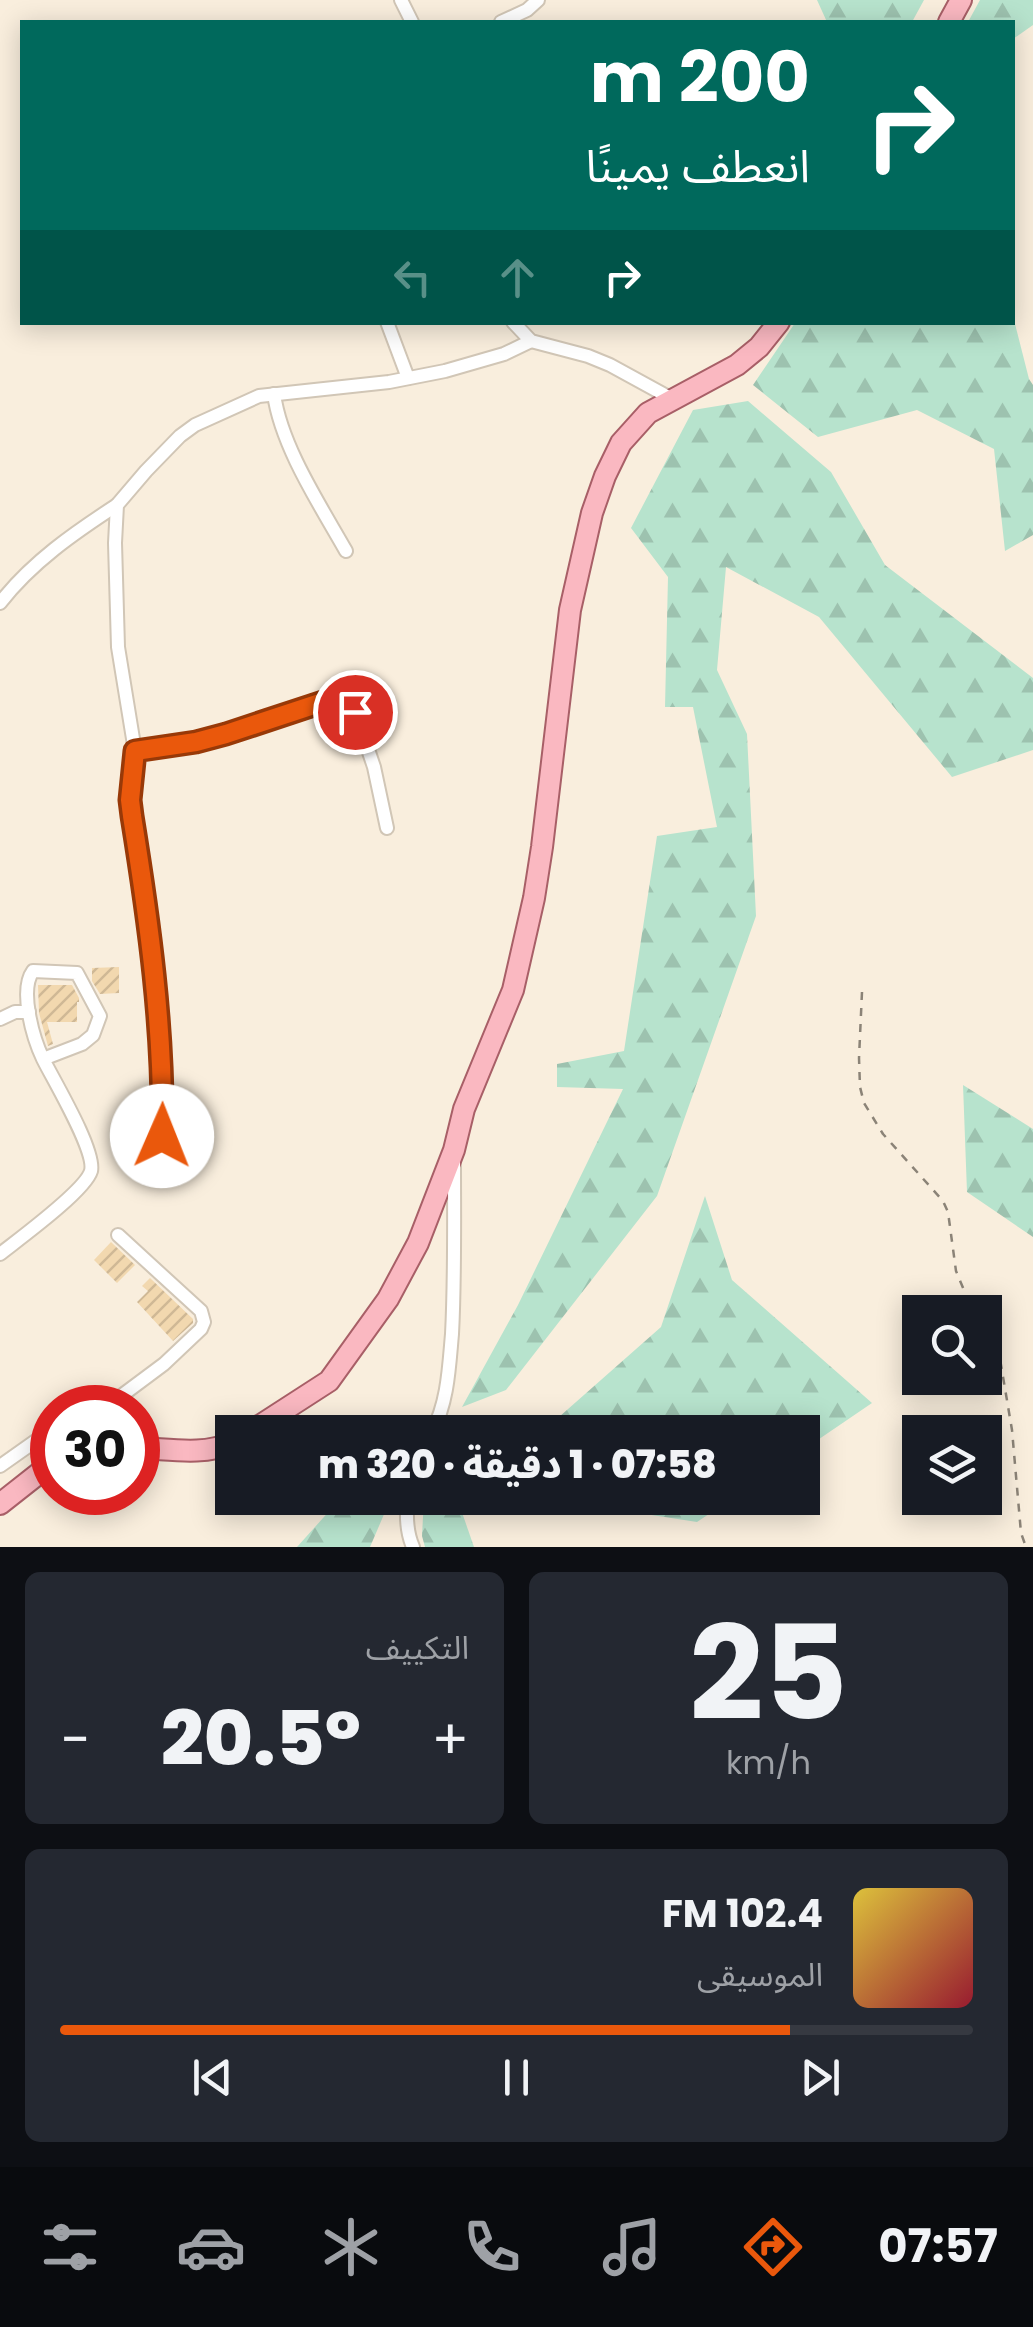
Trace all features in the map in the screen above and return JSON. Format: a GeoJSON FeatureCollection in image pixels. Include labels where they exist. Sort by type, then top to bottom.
{"type":"FeatureCollection","features":[{"type":"Feature","properties":{"kind":"main road"},"geometry":{"type":"LineString","coordinates":[[276,1415],[328,1381],[388,1299],[418,1243],[454,1150],[464,1109],[514,990],[542,848],[570,610],[605,476],[622,443],[648,413],[737,365],[777,325]]}},
{"type":"Feature","properties":{"kind":"main road"},"geometry":{"type":"LineString","coordinates":[[160,1450],[215,1448]]}},
{"type":"Feature","properties":{"kind":"main road"},"geometry":{"type":"LineString","coordinates":[[0,1504],[30,1480]]}},
{"type":"Feature","properties":{"kind":"street"},"geometry":{"type":"LineString","coordinates":[[505,20],[538,0]]}},
{"type":"Feature","properties":{"kind":"street"},"geometry":{"type":"LineString","coordinates":[[388,325],[408,378]]}},
{"type":"Feature","properties":{"kind":"street"},"geometry":{"type":"LineString","coordinates":[[515,325],[531,340],[610,365],[674,400]]}},
{"type":"Feature","properties":{"kind":"street"},"geometry":{"type":"LineString","coordinates":[[0,603],[56,547],[118,505],[146,471],[195,424],[260,396],[408,378],[504,354],[531,340]]}},
{"type":"Feature","properties":{"kind":"street"},"geometry":{"type":"LineString","coordinates":[[274,394],[279,420],[312,492],[346,551]]}},
{"type":"Feature","properties":{"kind":"street"},"geometry":{"type":"LineString","coordinates":[[118,505],[118,647],[135,751],[130,800],[163,1071],[162,1136]]}},
{"type":"Feature","properties":{"kind":"street"},"geometry":{"type":"LineString","coordinates":[[135,751],[196,742],[345,697],[352,702],[369,748],[387,828]]}},
{"type":"Feature","properties":{"kind":"street"},"geometry":{"type":"LineString","coordinates":[[0,1254],[82,1186],[91,1170],[88,1148],[43,1059],[29,1012],[28,977],[36,970],[77,974],[99,1013],[99,1023],[88,1040],[76,1048],[43,1059]]}},
{"type":"Feature","properties":{"kind":"street"},"geometry":{"type":"LineString","coordinates":[[0,1019],[14,1012],[29,1012]]}},
{"type":"Feature","properties":{"kind":"street"},"geometry":{"type":"LineString","coordinates":[[441,1415],[454,1298],[454,1150]]}},
{"type":"Feature","properties":{"kind":"street"},"geometry":{"type":"LineString","coordinates":[[118,1235],[200,1311],[204,1322],[164,1364],[135,1385]]}},
{"type":"Feature","properties":{"kind":"street"},"geometry":{"type":"LineString","coordinates":[[0,1466],[30,1444]]}},
{"type":"Feature","properties":{"kind":"street"},"geometry":{"type":"LineString","coordinates":[[406,1515],[413,1547]]}},
{"type":"Feature","properties":{"kind":"path"},"geometry":{"type":"LineString","coordinates":[[862,992],[860,1072],[864,1103],[883,1134],[948,1212],[956,1271],[966,1295]]}},
{"type":"Feature","properties":{"kind":"path"},"geometry":{"type":"LineString","coordinates":[[1002,1371],[1012,1430],[1021,1533],[1026,1547]]}},
{"type":"Feature","properties":{"kind":"green space"},"geometry":{"type":"Polygon","coordinates":[[[817,0],[924,0],[913,20],[826,20],[817,0]]]}},
{"type":"Feature","properties":{"kind":"green space"},"geometry":{"type":"Polygon","coordinates":[[[980,0],[1033,0],[1033,25],[1015,38],[1015,20],[969,20],[980,0]]]}},
{"type":"Feature","properties":{"kind":"green space"},"geometry":{"type":"Polygon","coordinates":[[[1015,324],[1033,385],[1033,535],[1005,551],[994,449],[917,410],[818,437],[753,385],[794,325],[1015,324]]]}},
{"type":"Feature","properties":{"kind":"green space"},"geometry":{"type":"Polygon","coordinates":[[[748,401],[831,472],[885,565],[1033,678],[1033,750],[952,777],[819,617],[726,567],[717,670],[747,734],[756,916],[657,1196],[506,1390],[462,1407],[518,1305],[623,1089],[557,1087],[557,1064],[624,1051],[657,836],[717,827],[693,707],[665,707],[668,577],[631,528],[693,410],[748,401]]]}},
{"type":"Feature","properties":{"kind":"green space"},"geometry":{"type":"Polygon","coordinates":[[[963,1085],[1033,1129],[1033,1237],[967,1192],[963,1085]]]}},
{"type":"Feature","properties":{"kind":"green space"},"geometry":{"type":"Polygon","coordinates":[[[705,1196],[732,1280],[872,1403],[820,1438],[820,1415],[561,1415],[661,1327],[705,1196]]]}},
{"type":"Feature","properties":{"kind":"green space"},"geometry":{"type":"Polygon","coordinates":[[[326,1515],[384,1515],[370,1547],[297,1547],[326,1515]]]}},
{"type":"Feature","properties":{"kind":"green space"},"geometry":{"type":"Polygon","coordinates":[[[423,1515],[463,1515],[474,1547],[425,1547],[423,1515]]]}},
{"type":"Feature","properties":{"kind":"green space"},"geometry":{"type":"Polygon","coordinates":[[[652,1515],[708,1515],[697,1522],[652,1515]]]}},
{"type":"Feature","properties":{"kind":"building"},"geometry":{"type":"Polygon","coordinates":[[[119,967],[119,993],[100,994],[92,981],[92,968],[119,967]]]}},
{"type":"Feature","properties":{"kind":"building"},"geometry":{"type":"Polygon","coordinates":[[[38,985],[72,985],[79,998],[77,1022],[47,1022],[53,1044],[48,1046],[39,1013],[38,985]]]}},
{"type":"Feature","properties":{"kind":"building"},"geometry":{"type":"Polygon","coordinates":[[[111,1242],[135,1265],[117,1283],[94,1260],[111,1242]]]}},
{"type":"Feature","properties":{"kind":"building"},"geometry":{"type":"Polygon","coordinates":[[[150,1278],[193,1319],[173,1341],[137,1302],[148,1291],[142,1286],[150,1278]]]}},
{"type":"Feature","properties":{"kind":"route"},"geometry":{"type":"LineString","coordinates":[[162,1136],[163,1071],[130,800],[135,751],[196,742],[338,697],[349,699],[355,712]]}}]}
